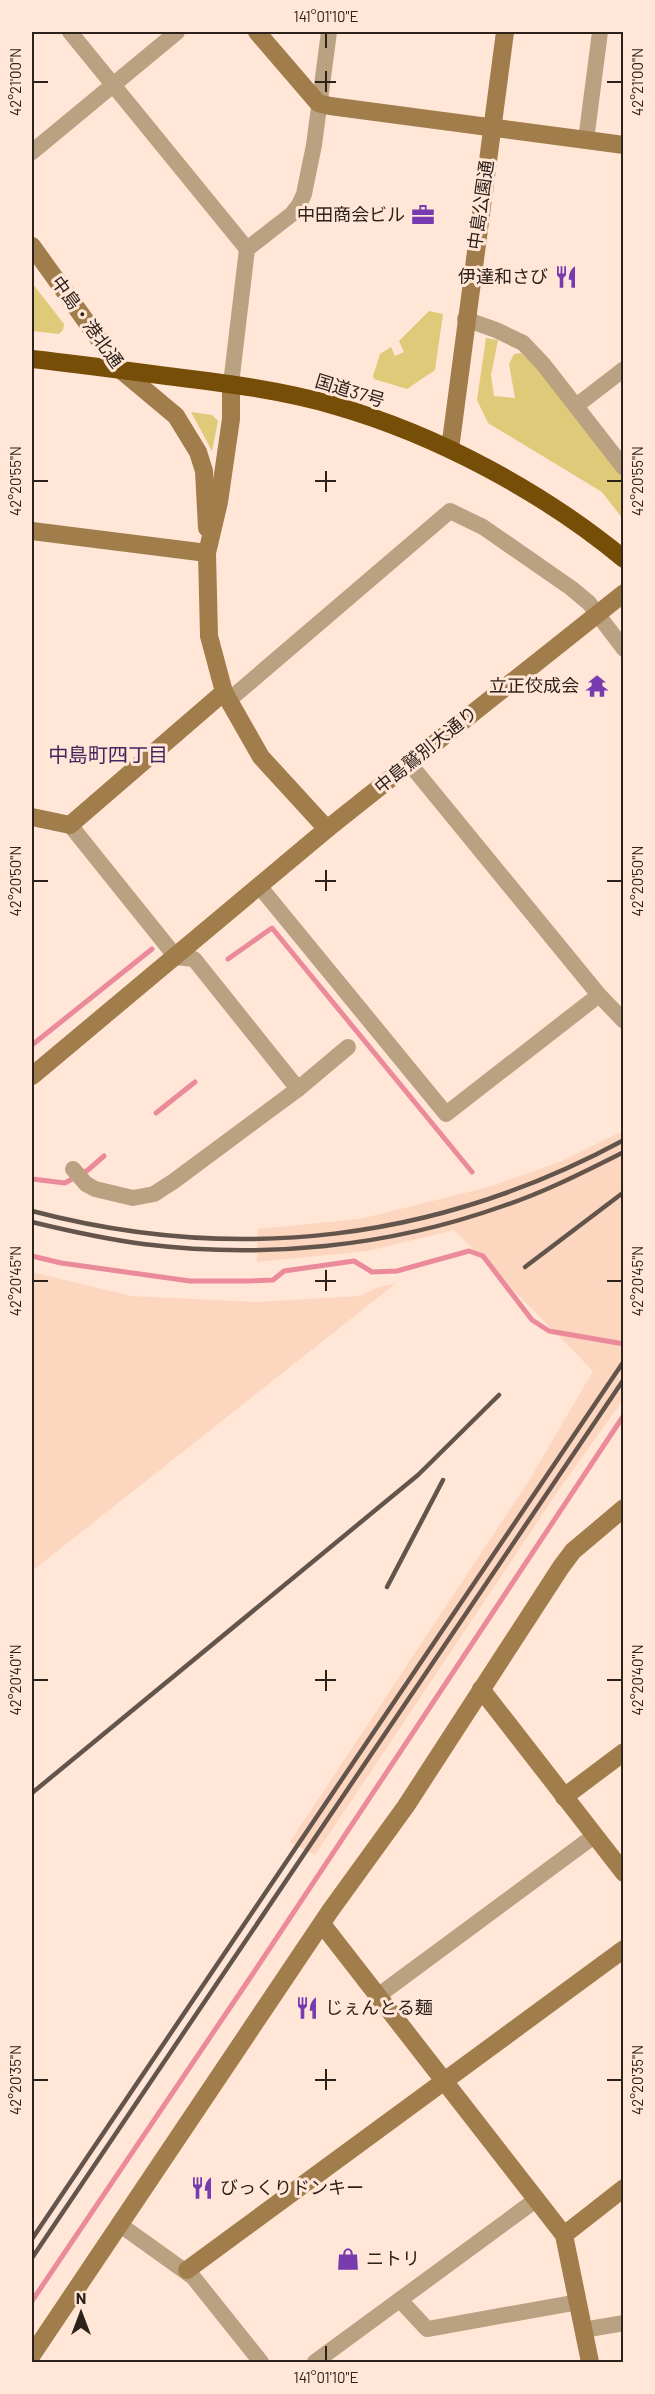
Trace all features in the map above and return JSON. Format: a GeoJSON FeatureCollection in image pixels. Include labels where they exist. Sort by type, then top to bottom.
{"type":"FeatureCollection","features":[{"type":"Feature","properties":{"kind":"highway","name":"国道37号"},"geometry":{"type":"LineString","coordinates":[[32,359],[231,384],[336,406],[400,428],[450,449],[569,518],[622,557]]}},
{"type":"Feature","properties":{"kind":"street"},"geometry":{"type":"LineString","coordinates":[[70,32],[247,249]]}},
{"type":"Feature","properties":{"kind":"street"},"geometry":{"type":"LineString","coordinates":[[32,152],[177,32]]}},
{"type":"Feature","properties":{"kind":"street"},"geometry":{"type":"LineString","coordinates":[[257,32],[305,90],[318,102],[330,106],[624,145]]}},
{"type":"Feature","properties":{"kind":"street"},"geometry":{"type":"LineString","coordinates":[[327,829],[261,758],[226,696],[209,636],[207,554],[219,502],[231,419],[231,384],[247,249],[300,205],[314,145],[329,32]]}},
{"type":"Feature","properties":{"kind":"street","name":"中島公園通"},"geometry":{"type":"LineString","coordinates":[[450,449],[465,319],[505,32]]}},
{"type":"Feature","properties":{"kind":"street"},"geometry":{"type":"LineString","coordinates":[[586,140],[600,32]]}},
{"type":"Feature","properties":{"kind":"street","name":"中島・港北通"},"geometry":{"type":"LineString","coordinates":[[32,246],[121,370],[176,416],[198,452],[204,471],[207,554]]}},
{"type":"Feature","properties":{"kind":"street"},"geometry":{"type":"LineString","coordinates":[[465,319],[523,343],[624,468]]}},
{"type":"Feature","properties":{"kind":"street"},"geometry":{"type":"LineString","coordinates":[[576,406],[624,369]]}},
{"type":"Feature","properties":{"kind":"street"},"geometry":{"type":"LineString","coordinates":[[70,825],[450,511],[483,527],[530,558],[588,603],[624,650]]}},
{"type":"Feature","properties":{"kind":"street"},"geometry":{"type":"LineString","coordinates":[[32,531],[207,554]]}},
{"type":"Feature","properties":{"kind":"street","name":"中島鷲別大通り"},"geometry":{"type":"LineString","coordinates":[[32,1076],[327,829],[624,593]]}},
{"type":"Feature","properties":{"kind":"street"},"geometry":{"type":"LineString","coordinates":[[409,763],[598,994],[624,1021]]}},
{"type":"Feature","properties":{"kind":"street"},"geometry":{"type":"LineString","coordinates":[[32,817],[70,825],[176,957],[194,959],[298,1089]]}},
{"type":"Feature","properties":{"kind":"street"},"geometry":{"type":"LineString","coordinates":[[260,887],[446,1114],[598,994]]}},
{"type":"Feature","properties":{"kind":"street"},"geometry":{"type":"LineString","coordinates":[[73,1169],[86,1185],[95,1189],[133,1198],[154,1194],[298,1089],[348,1047]]}},
{"type":"Feature","properties":{"kind":"street"},"geometry":{"type":"LineString","coordinates":[[32,2355],[322,1924],[406,1806],[573,1551],[624,1508]]}},
{"type":"Feature","properties":{"kind":"street"},"geometry":{"type":"LineString","coordinates":[[481,1689],[624,1873]]}},
{"type":"Feature","properties":{"kind":"street"},"geometry":{"type":"LineString","coordinates":[[564,1797],[624,1752]]}},
{"type":"Feature","properties":{"kind":"street"},"geometry":{"type":"LineString","coordinates":[[379,1995],[594,1836]]}},
{"type":"Feature","properties":{"kind":"street"},"geometry":{"type":"LineString","coordinates":[[322,1924],[564,2235],[590,2362]]}},
{"type":"Feature","properties":{"kind":"street"},"geometry":{"type":"LineString","coordinates":[[187,2271],[624,1949]]}},
{"type":"Feature","properties":{"kind":"street"},"geometry":{"type":"LineString","coordinates":[[564,2235],[624,2188]]}},
{"type":"Feature","properties":{"kind":"street"},"geometry":{"type":"LineString","coordinates":[[315,2362],[537,2199]]}},
{"type":"Feature","properties":{"kind":"street"},"geometry":{"type":"LineString","coordinates":[[119,2224],[187,2271],[204,2289],[261,2362]]}},
{"type":"Feature","properties":{"kind":"street"},"geometry":{"type":"LineString","coordinates":[[400,2300],[427,2329],[578,2302]]}},
{"type":"Feature","properties":{"kind":"street"},"geometry":{"type":"LineString","coordinates":[[583,2330],[624,2323]]}},
{"type":"Feature","properties":{"kind":"shaded area"},"geometry":{"type":"Polygon","coordinates":[[[32,283],[64,324],[59,334],[32,331],[32,283]]]}},
{"type":"Feature","properties":{"kind":"shaded area"},"geometry":{"type":"Polygon","coordinates":[[[429,311],[443,314],[435,370],[407,389],[374,379],[380,354],[391,347],[395,356],[404,352],[399,341],[429,311]]]}},
{"type":"Feature","properties":{"kind":"shaded area"},"geometry":{"type":"Polygon","coordinates":[[[486,338],[498,340],[491,375],[494,396],[515,398],[509,364],[514,354],[521,353],[534,365],[623,479],[623,519],[602,492],[488,423],[477,400],[486,338]]]}},
{"type":"Feature","properties":{"kind":"shaded area"},"geometry":{"type":"Polygon","coordinates":[[[191,412],[212,415],[218,421],[212,451],[191,412]]]}},
{"type":"Feature","properties":{"kind":"shaded area"},"geometry":{"type":"Polygon","coordinates":[[[623,1131],[623,1400],[558,1491],[315,1855],[290,1842],[530,1479],[593,1371],[454,1230],[368,1251],[257,1262],[258,1229],[360,1219],[489,1187],[562,1161],[623,1131]]]}},
{"type":"Feature","properties":{"kind":"shaded area"},"geometry":{"type":"Polygon","coordinates":[[[32,1272],[131,1296],[256,1302],[360,1296],[378,1287],[395,1284],[32,1571],[32,1272]]]}},
{"type":"Feature","properties":{"kind":"waterway"},"geometry":{"type":"LineString","coordinates":[[228,959],[272,928],[472,1172]]}},
{"type":"Feature","properties":{"kind":"waterway"},"geometry":{"type":"LineString","coordinates":[[32,1045],[152,949]]}},
{"type":"Feature","properties":{"kind":"waterway"},"geometry":{"type":"LineString","coordinates":[[156,1113],[195,1082]]}},
{"type":"Feature","properties":{"kind":"waterway"},"geometry":{"type":"LineString","coordinates":[[32,1179],[65,1183],[88,1170],[104,1156]]}},
{"type":"Feature","properties":{"kind":"waterway"},"geometry":{"type":"LineString","coordinates":[[32,1256],[61,1263],[190,1281],[248,1281],[273,1280],[284,1271],[354,1261],[372,1272],[397,1271],[469,1251],[483,1256],[532,1320],[549,1331],[624,1344]]}},
{"type":"Feature","properties":{"kind":"waterway"},"geometry":{"type":"LineString","coordinates":[[32,2301],[250,1978],[624,1415]]}},
{"type":"Feature","properties":{"kind":"railway"},"geometry":{"type":"LineString","coordinates":[[32,1211],[109,1228],[185,1237],[260,1239],[335,1234],[409,1221],[481,1201],[553,1174],[624,1140]]}},
{"type":"Feature","properties":{"kind":"railway"},"geometry":{"type":"LineString","coordinates":[[32,1222],[115,1240],[188,1248],[234,1250],[325,1246],[370,1240],[459,1220],[534,1194],[624,1152]]}},
{"type":"Feature","properties":{"kind":"railway"},"geometry":{"type":"LineString","coordinates":[[525,1267],[624,1192]]}},
{"type":"Feature","properties":{"kind":"railway"},"geometry":{"type":"LineString","coordinates":[[32,2239],[624,1361]]}},
{"type":"Feature","properties":{"kind":"railway"},"geometry":{"type":"LineString","coordinates":[[32,2258],[624,1379]]}},
{"type":"Feature","properties":{"kind":"railway"},"geometry":{"type":"LineString","coordinates":[[32,1793],[418,1475],[499,1395]]}},
{"type":"Feature","properties":{"kind":"railway"},"geometry":{"type":"LineString","coordinates":[[387,1587],[443,1480]]}},
{"type":"Feature","properties":{"kind":"place","name":"中田商会ビル"},"geometry":{"type":"Point","coordinates":[423,215]}},
{"type":"Feature","properties":{"kind":"place","name":"伊達和さび"},"geometry":{"type":"Point","coordinates":[566,277]}},
{"type":"Feature","properties":{"kind":"place","name":"立正佼成会"},"geometry":{"type":"Point","coordinates":[597,686]}},
{"type":"Feature","properties":{"kind":"place","name":"じぇんとる麺"},"geometry":{"type":"Point","coordinates":[307,2008]}},
{"type":"Feature","properties":{"kind":"place","name":"びっくりドンキー"},"geometry":{"type":"Point","coordinates":[202,2188]}},
{"type":"Feature","properties":{"kind":"place","name":"ニトリ"},"geometry":{"type":"Point","coordinates":[348,2259]}},
{"type":"Feature","properties":{"kind":"district","name":"中島町四丁目"},"geometry":{"type":"Point","coordinates":[108,755]}}]}
